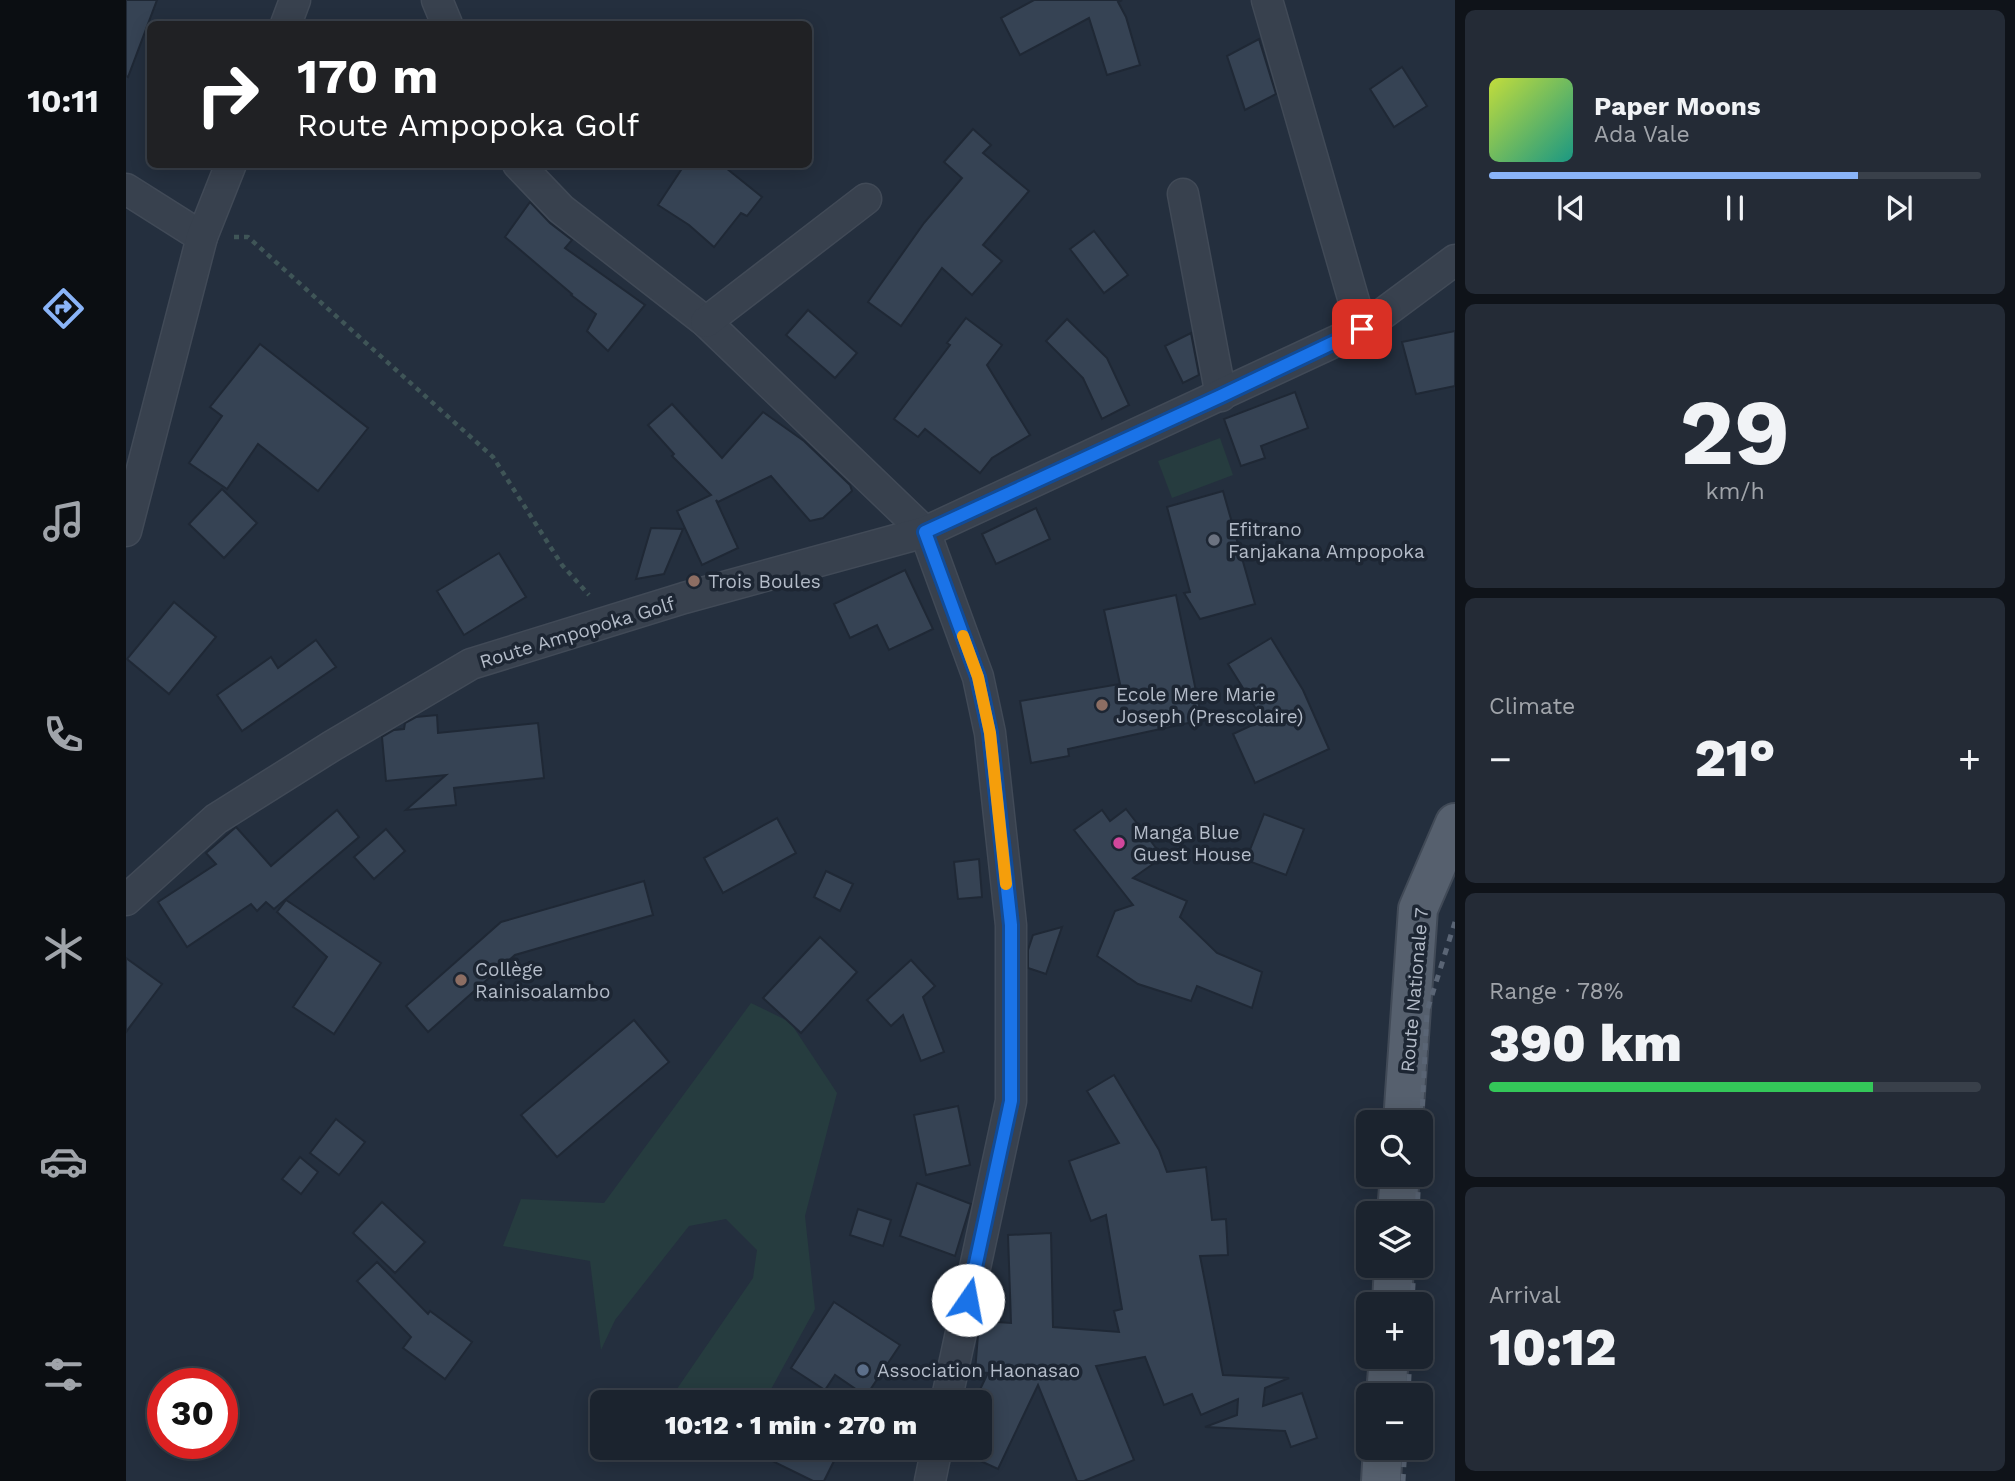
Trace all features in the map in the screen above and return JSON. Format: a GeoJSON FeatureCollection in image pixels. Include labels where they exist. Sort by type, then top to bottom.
{"type":"FeatureCollection","features":[{"type":"Feature","properties":{"kind":"main road","name":"Route Nationale 7"},"geometry":{"type":"LineString","coordinates":[[1404,1110],[1418,909],[1455,823]]}},
{"type":"Feature","properties":{"kind":"main road"},"geometry":{"type":"LineString","coordinates":[[1381,1481],[1382,1460]]}},
{"type":"Feature","properties":{"kind":"street"},"geometry":{"type":"LineString","coordinates":[[287,21],[295,0]]}},
{"type":"Feature","properties":{"kind":"street"},"geometry":{"type":"LineString","coordinates":[[437,0],[446,21]]}},
{"type":"Feature","properties":{"kind":"street"},"geometry":{"type":"LineString","coordinates":[[1268,0],[1362,329]]}},
{"type":"Feature","properties":{"kind":"street"},"geometry":{"type":"LineString","coordinates":[[127,526],[202,237],[229,168]]}},
{"type":"Feature","properties":{"kind":"street"},"geometry":{"type":"LineString","coordinates":[[522,168],[561,209],[706,322],[925,532],[978,677],[990,733],[1011,925],[1011,1101],[949,1390]]}},
{"type":"Feature","properties":{"kind":"street"},"geometry":{"type":"LineString","coordinates":[[126,189],[202,237]]}},
{"type":"Feature","properties":{"kind":"street"},"geometry":{"type":"LineString","coordinates":[[1183,194],[1221,396]]}},
{"type":"Feature","properties":{"kind":"street"},"geometry":{"type":"LineString","coordinates":[[706,322],[866,199]]}},
{"type":"Feature","properties":{"kind":"street","name":"Route Ampopoka Golf"},"geometry":{"type":"LineString","coordinates":[[126,900],[216,819],[332,746],[471,664],[684,598],[925,532],[1362,329],[1455,260]]}},
{"type":"Feature","properties":{"kind":"street"},"geometry":{"type":"LineString","coordinates":[[930,1481],[934,1460]]}},
{"type":"Feature","properties":{"kind":"path"},"geometry":{"type":"LineString","coordinates":[[202,237],[248,237],[493,457],[562,565],[613,622]]}},
{"type":"Feature","properties":{"kind":"green space"},"geometry":{"type":"Polygon","coordinates":[[[1220,438],[1233,475],[1172,498],[1158,461],[1220,438]]]}},
{"type":"Feature","properties":{"kind":"green space"},"geometry":{"type":"Polygon","coordinates":[[[751,1003],[790,1022],[837,1093],[805,1216],[815,1309],[771,1390],[676,1390],[753,1278],[757,1250],[726,1219],[689,1226],[615,1320],[601,1350],[590,1261],[503,1246],[521,1199],[604,1203],[751,1003]]]}},
{"type":"Feature","properties":{"kind":"building"},"geometry":{"type":"Polygon","coordinates":[[[126,0],[157,0],[128,77],[126,0]]]}},
{"type":"Feature","properties":{"kind":"building"},"geometry":{"type":"Polygon","coordinates":[[[1034,0],[1122,0],[1118,2],[1126,17],[1140,65],[1107,75],[1089,18],[1020,55],[1001,18],[1034,0]]]}},
{"type":"Feature","properties":{"kind":"building"},"geometry":{"type":"Polygon","coordinates":[[[1259,39],[1276,94],[1245,110],[1227,56],[1259,39]]]}},
{"type":"Feature","properties":{"kind":"building"},"geometry":{"type":"Polygon","coordinates":[[[1402,67],[1427,106],[1394,127],[1370,89],[1402,67]]]}},
{"type":"Feature","properties":{"kind":"building"},"geometry":{"type":"Polygon","coordinates":[[[973,129],[991,145],[983,153],[1029,191],[983,245],[1002,261],[972,295],[942,268],[901,326],[868,302],[924,223],[962,178],[944,162],[973,129]]]}},
{"type":"Feature","properties":{"kind":"building"},"geometry":{"type":"Polygon","coordinates":[[[682,168],[726,168],[762,197],[747,216],[741,213],[714,247],[689,225],[658,205],[682,168]]]}},
{"type":"Feature","properties":{"kind":"building"},"geometry":{"type":"Polygon","coordinates":[[[530,202],[550,223],[572,240],[565,248],[645,305],[608,351],[587,331],[596,314],[505,237],[530,202]]]}},
{"type":"Feature","properties":{"kind":"building"},"geometry":{"type":"Polygon","coordinates":[[[1094,231],[1128,275],[1104,293],[1070,249],[1094,231]]]}},
{"type":"Feature","properties":{"kind":"building"},"geometry":{"type":"Polygon","coordinates":[[[808,310],[857,353],[835,378],[786,335],[808,310]]]}},
{"type":"Feature","properties":{"kind":"building"},"geometry":{"type":"Polygon","coordinates":[[[966,318],[1002,345],[987,365],[1030,435],[992,458],[980,473],[925,429],[918,437],[894,419],[950,345],[947,343],[966,318]]]}},
{"type":"Feature","properties":{"kind":"building"},"geometry":{"type":"Polygon","coordinates":[[[1067,319],[1107,358],[1129,405],[1102,419],[1083,378],[1046,341],[1067,319]]]}},
{"type":"Feature","properties":{"kind":"building"},"geometry":{"type":"Polygon","coordinates":[[[1455,331],[1455,386],[1416,394],[1402,342],[1455,331]]]}},
{"type":"Feature","properties":{"kind":"building"},"geometry":{"type":"Polygon","coordinates":[[[1191,333],[1199,375],[1183,383],[1165,346],[1191,333]]]}},
{"type":"Feature","properties":{"kind":"building"},"geometry":{"type":"Polygon","coordinates":[[[260,344],[368,428],[318,491],[258,444],[227,489],[189,463],[222,416],[210,407],[260,344]]]}},
{"type":"Feature","properties":{"kind":"building"},"geometry":{"type":"Polygon","coordinates":[[[1295,392],[1308,428],[1261,446],[1265,458],[1241,466],[1224,419],[1295,392]]]}},
{"type":"Feature","properties":{"kind":"building"},"geometry":{"type":"Polygon","coordinates":[[[672,404],[722,458],[763,412],[804,441],[850,485],[852,491],[823,518],[810,521],[771,476],[718,502],[716,500],[738,548],[702,565],[677,511],[711,495],[672,456],[674,454],[648,425],[672,404]]]}},
{"type":"Feature","properties":{"kind":"building"},"geometry":{"type":"Polygon","coordinates":[[[222,489],[257,523],[224,558],[189,524],[222,489]]]}},
{"type":"Feature","properties":{"kind":"building"},"geometry":{"type":"Polygon","coordinates":[[[1223,491],[1255,604],[1200,619],[1184,593],[1190,592],[1167,507],[1223,491]]]}},
{"type":"Feature","properties":{"kind":"building"},"geometry":{"type":"Polygon","coordinates":[[[1036,508],[1050,539],[996,564],[982,534],[1036,508]]]}},
{"type":"Feature","properties":{"kind":"building"},"geometry":{"type":"Polygon","coordinates":[[[651,528],[683,529],[664,574],[636,579],[651,528]]]}},
{"type":"Feature","properties":{"kind":"building"},"geometry":{"type":"Polygon","coordinates":[[[499,553],[526,597],[464,635],[437,591],[499,553]]]}},
{"type":"Feature","properties":{"kind":"building"},"geometry":{"type":"Polygon","coordinates":[[[905,570],[933,629],[889,650],[877,625],[850,638],[834,604],[905,570]]]}},
{"type":"Feature","properties":{"kind":"building"},"geometry":{"type":"Polygon","coordinates":[[[1176,595],[1202,720],[1068,749],[1069,756],[1031,763],[1020,701],[1120,684],[1104,610],[1176,595]]]}},
{"type":"Feature","properties":{"kind":"building"},"geometry":{"type":"Polygon","coordinates":[[[174,602],[216,637],[169,694],[127,659],[174,602]]]}},
{"type":"Feature","properties":{"kind":"building"},"geometry":{"type":"Polygon","coordinates":[[[1271,638],[1303,690],[1329,749],[1255,783],[1233,734],[1263,720],[1228,664],[1271,638]]]}},
{"type":"Feature","properties":{"kind":"building"},"geometry":{"type":"Polygon","coordinates":[[[316,640],[336,667],[242,731],[217,695],[271,657],[278,668],[316,640]]]}},
{"type":"Feature","properties":{"kind":"building"},"geometry":{"type":"Polygon","coordinates":[[[437,715],[438,733],[538,723],[544,778],[454,788],[456,805],[406,810],[446,775],[386,781],[382,737],[394,730],[404,729],[405,723],[416,717],[437,715]]]}},
{"type":"Feature","properties":{"kind":"building"},"geometry":{"type":"Polygon","coordinates":[[[1126,809],[1163,857],[1133,878],[1187,901],[1180,917],[1217,953],[1262,972],[1252,1008],[1197,986],[1191,1001],[1138,984],[1097,956],[1115,911],[1133,905],[1074,830],[1102,810],[1110,821],[1126,809]]]}},
{"type":"Feature","properties":{"kind":"building"},"geometry":{"type":"Polygon","coordinates":[[[337,810],[359,837],[274,909],[266,902],[257,911],[251,904],[187,947],[158,902],[216,864],[206,853],[236,827],[271,866],[337,810]]]}},
{"type":"Feature","properties":{"kind":"building"},"geometry":{"type":"Polygon","coordinates":[[[1264,814],[1304,829],[1286,875],[1246,860],[1264,814]]]}},
{"type":"Feature","properties":{"kind":"building"},"geometry":{"type":"Polygon","coordinates":[[[777,818],[796,853],[723,893],[704,858],[777,818]]]}},
{"type":"Feature","properties":{"kind":"building"},"geometry":{"type":"Polygon","coordinates":[[[386,829],[405,851],[374,879],[354,857],[386,829]]]}},
{"type":"Feature","properties":{"kind":"building"},"geometry":{"type":"Polygon","coordinates":[[[979,859],[982,897],[958,899],[954,862],[979,859]]]}},
{"type":"Feature","properties":{"kind":"building"},"geometry":{"type":"Polygon","coordinates":[[[826,871],[853,884],[840,911],[814,897],[826,871]]]}},
{"type":"Feature","properties":{"kind":"building","name":"Collège Rainisoalambo"},"geometry":{"type":"Polygon","coordinates":[[[644,881],[653,915],[515,955],[428,1032],[406,1006],[501,922],[644,881]]]}},
{"type":"Feature","properties":{"kind":"building"},"geometry":{"type":"Polygon","coordinates":[[[286,900],[381,963],[334,1034],[293,1007],[327,957],[277,912],[286,900]]]}},
{"type":"Feature","properties":{"kind":"building"},"geometry":{"type":"Polygon","coordinates":[[[1062,927],[1046,974],[1028,968],[1028,950],[1033,935],[1062,927]]]}},
{"type":"Feature","properties":{"kind":"building"},"geometry":{"type":"Polygon","coordinates":[[[820,937],[857,972],[801,1033],[763,998],[820,937]]]}},
{"type":"Feature","properties":{"kind":"building"},"geometry":{"type":"Polygon","coordinates":[[[126,958],[162,984],[126,1032],[126,958]]]}},
{"type":"Feature","properties":{"kind":"building"},"geometry":{"type":"Polygon","coordinates":[[[911,960],[935,986],[923,997],[944,1052],[921,1061],[903,1015],[891,1026],[867,1000],[911,960]]]}},
{"type":"Feature","properties":{"kind":"building"},"geometry":{"type":"Polygon","coordinates":[[[634,1020],[669,1062],[557,1157],[521,1115],[634,1020]]]}},
{"type":"Feature","properties":{"kind":"building"},"geometry":{"type":"Polygon","coordinates":[[[1114,1075],[1159,1150],[1167,1172],[1206,1167],[1212,1220],[1226,1219],[1228,1255],[1200,1256],[1223,1375],[1289,1378],[1265,1388],[1263,1406],[1302,1393],[1317,1438],[1291,1447],[1285,1431],[1205,1427],[1237,1415],[1238,1399],[1201,1415],[1192,1394],[1164,1405],[1145,1357],[1096,1366],[1134,1460],[1084,1481],[1077,1481],[1038,1385],[998,1469],[978,1460],[992,1460],[992,1390],[980,1390],[988,1373],[975,1372],[978,1335],[981,1321],[1011,1323],[1008,1235],[1051,1233],[1053,1327],[1119,1332],[1114,1311],[1122,1309],[1106,1215],[1091,1221],[1069,1161],[1119,1143],[1087,1091],[1114,1075]]]}},
{"type":"Feature","properties":{"kind":"building"},"geometry":{"type":"Polygon","coordinates":[[[958,1106],[970,1165],[926,1175],[914,1115],[958,1106]]]}},
{"type":"Feature","properties":{"kind":"building"},"geometry":{"type":"Polygon","coordinates":[[[336,1119],[365,1142],[339,1175],[310,1153],[336,1119]]]}},
{"type":"Feature","properties":{"kind":"building"},"geometry":{"type":"Polygon","coordinates":[[[300,1157],[318,1172],[301,1194],[282,1179],[300,1157]]]}},
{"type":"Feature","properties":{"kind":"building"},"geometry":{"type":"Polygon","coordinates":[[[917,1183],[971,1204],[955,1256],[900,1236],[917,1183]]]}},
{"type":"Feature","properties":{"kind":"building"},"geometry":{"type":"Polygon","coordinates":[[[382,1202],[425,1242],[395,1273],[353,1233],[382,1202]]]}},
{"type":"Feature","properties":{"kind":"building"},"geometry":{"type":"Polygon","coordinates":[[[858,1209],[891,1220],[883,1246],[850,1235],[858,1209]]]}},
{"type":"Feature","properties":{"kind":"building"},"geometry":{"type":"Polygon","coordinates":[[[377,1262],[428,1314],[430,1311],[472,1342],[445,1379],[403,1348],[411,1337],[357,1281],[377,1262]]]}},
{"type":"Feature","properties":{"kind":"building"},"geometry":{"type":"Polygon","coordinates":[[[834,1302],[900,1345],[870,1390],[857,1390],[835,1375],[825,1390],[791,1368],[834,1302]]]}},
{"type":"Feature","properties":{"kind":"building"},"geometry":{"type":"Polygon","coordinates":[[[770,1460],[834,1460],[824,1481],[813,1481],[770,1460]]]}},
{"type":"Feature","properties":{"kind":"railway"},"geometry":{"type":"LineString","coordinates":[[1422,1110],[1427,1011],[1455,922]]}},
{"type":"Feature","properties":{"kind":"railway"},"geometry":{"type":"LineString","coordinates":[[1418,1187],[1418,1201]]}},
{"type":"Feature","properties":{"kind":"railway"},"geometry":{"type":"LineString","coordinates":[[1413,1278],[1413,1292]]}},
{"type":"Feature","properties":{"kind":"railway"},"geometry":{"type":"LineString","coordinates":[[1409,1369],[1409,1383]]}},
{"type":"Feature","properties":{"kind":"railway"},"geometry":{"type":"LineString","coordinates":[[1403,1481],[1404,1460]]}},
{"type":"Feature","properties":{"kind":"slow traffic"},"geometry":{"type":"LineString","coordinates":[[963,636],[978,677],[990,733],[1006,884]]}},
{"type":"Feature","properties":{"kind":"place","name":"Efitrano Fanjakana Ampopoka"},"geometry":{"type":"Point","coordinates":[1214,540]}},
{"type":"Feature","properties":{"kind":"place","name":"Trois Boules"},"geometry":{"type":"Point","coordinates":[694,581]}},
{"type":"Feature","properties":{"kind":"place","name":"Ecole Mere Marie Joseph (Prescolaire)"},"geometry":{"type":"Point","coordinates":[1102,705]}},
{"type":"Feature","properties":{"kind":"place","name":"Manga Blue Guest House"},"geometry":{"type":"Point","coordinates":[1119,843]}},
{"type":"Feature","properties":{"kind":"place","name":"Collège Rainisoalambo"},"geometry":{"type":"Point","coordinates":[461,980]}},
{"type":"Feature","properties":{"kind":"place","name":"Association Haonasao"},"geometry":{"type":"Point","coordinates":[863,1370]}},
{"type":"Feature","properties":{"kind":"route"},"geometry":{"type":"LineString","coordinates":[[968,1300],[1011,1101],[1011,925],[990,733],[978,677],[925,532],[1362,329]]}}]}
